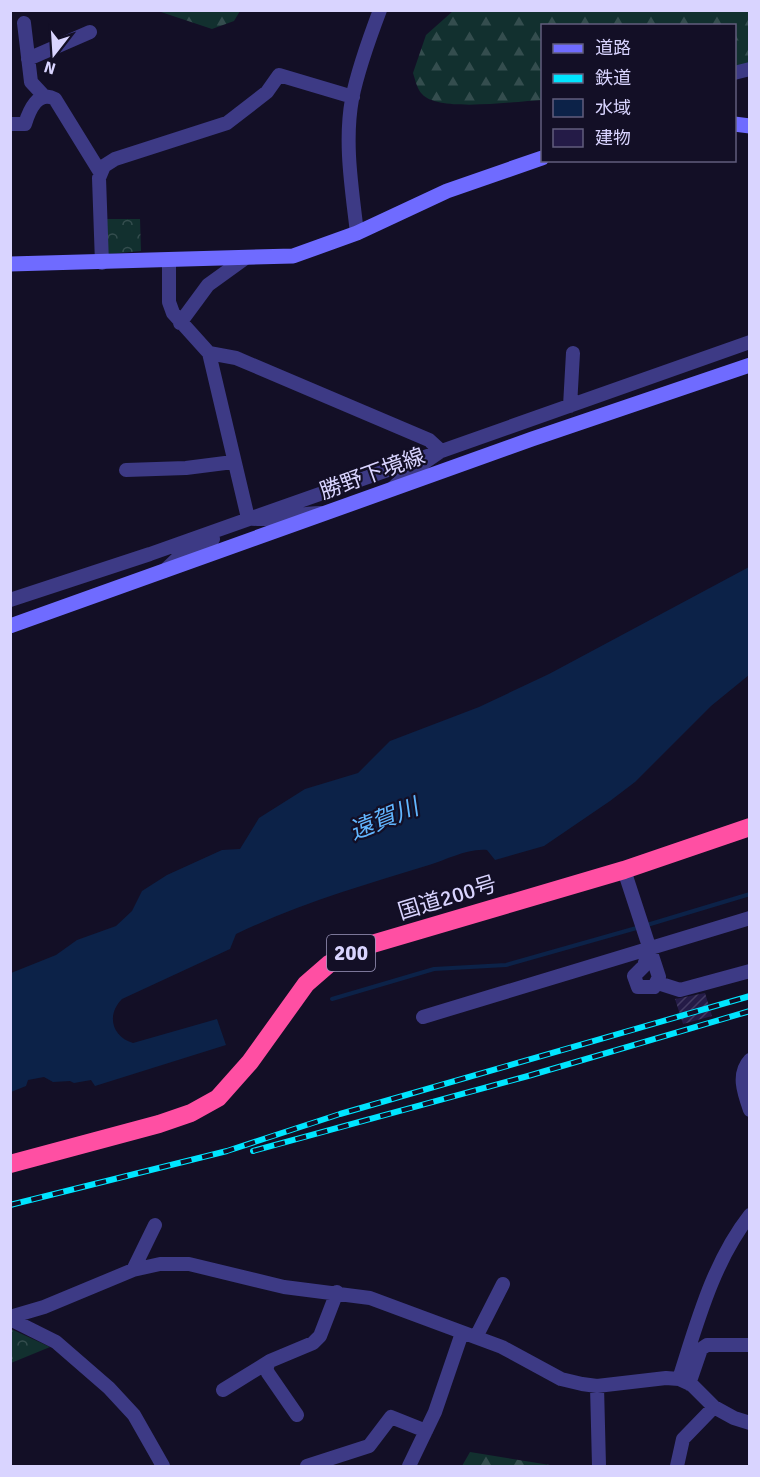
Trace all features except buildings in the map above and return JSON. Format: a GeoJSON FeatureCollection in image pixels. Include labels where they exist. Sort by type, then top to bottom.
{"type":"FeatureCollection","features":[{"type":"Feature","properties":{"kind":"highway","name":"国道200号"},"geometry":{"type":"LineString","coordinates":[[10,1164],[159,1124],[191,1113],[218,1098],[250,1062],[306,984],[329,964],[362,947],[624,870],[750,827]]}},
{"type":"Feature","properties":{"kind":"main road"},"geometry":{"type":"LineString","coordinates":[[10,264],[293,256],[357,233],[447,190],[541,160]]}},
{"type":"Feature","properties":{"kind":"main road","name":"勝野下境線"},"geometry":{"type":"LineString","coordinates":[[10,626],[532,439],[749,365]]}},
{"type":"Feature","properties":{"kind":"street"},"geometry":{"type":"LineString","coordinates":[[357,233],[350,174],[353,98],[365,49],[380,10]]}},
{"type":"Feature","properties":{"kind":"street"},"geometry":{"type":"LineString","coordinates":[[24,23],[31,82],[44,96],[55,99],[100,172],[102,263]]}},
{"type":"Feature","properties":{"kind":"street"},"geometry":{"type":"LineString","coordinates":[[28,59],[90,32]]}},
{"type":"Feature","properties":{"kind":"street"},"geometry":{"type":"LineString","coordinates":[[100,172],[115,159],[227,123],[267,92],[279,75],[353,98]]}},
{"type":"Feature","properties":{"kind":"street"},"geometry":{"type":"LineString","coordinates":[[10,124],[25,124],[32,104],[44,96]]}},
{"type":"Feature","properties":{"kind":"street"},"geometry":{"type":"LineString","coordinates":[[180,323],[208,285],[244,259]]}},
{"type":"Feature","properties":{"kind":"street"},"geometry":{"type":"LineString","coordinates":[[169,260],[170,302],[173,313],[208,353],[233,462],[242,520]]}},
{"type":"Feature","properties":{"kind":"street"},"geometry":{"type":"LineString","coordinates":[[10,600],[750,342]]}},
{"type":"Feature","properties":{"kind":"street"},"geometry":{"type":"LineString","coordinates":[[208,353],[236,358],[429,440],[441,451]]}},
{"type":"Feature","properties":{"kind":"street"},"geometry":{"type":"LineString","coordinates":[[570,406],[573,353]]}},
{"type":"Feature","properties":{"kind":"street"},"geometry":{"type":"LineString","coordinates":[[532,439],[559,419],[601,394]]}},
{"type":"Feature","properties":{"kind":"street"},"geometry":{"type":"LineString","coordinates":[[390,491],[405,476],[441,451]]}},
{"type":"Feature","properties":{"kind":"street"},"geometry":{"type":"LineString","coordinates":[[126,470],[186,468],[233,462]]}},
{"type":"Feature","properties":{"kind":"street"},"geometry":{"type":"LineString","coordinates":[[164,572],[182,554],[226,533],[242,520],[258,520],[297,513],[329,513]]}},
{"type":"Feature","properties":{"kind":"street"},"geometry":{"type":"LineString","coordinates":[[624,870],[659,977],[658,983]]}},
{"type":"Feature","properties":{"kind":"street"},"geometry":{"type":"LineString","coordinates":[[423,1017],[750,918]]}},
{"type":"Feature","properties":{"kind":"street"},"geometry":{"type":"LineString","coordinates":[[649,949],[644,966],[636,972],[634,981],[644,990],[658,983],[680,990],[750,971]]}},
{"type":"Feature","properties":{"kind":"street"},"geometry":{"type":"LineString","coordinates":[[750,1060],[742,1069],[741,1077],[750,1110]]}},
{"type":"Feature","properties":{"kind":"street"},"geometry":{"type":"LineString","coordinates":[[684,1381],[720,1265],[735,1234],[750,1215]]}},
{"type":"Feature","properties":{"kind":"street"},"geometry":{"type":"LineString","coordinates":[[133,1270],[155,1226]]}},
{"type":"Feature","properties":{"kind":"street"},"geometry":{"type":"LineString","coordinates":[[10,1318],[44,1307],[133,1270],[160,1264],[189,1264],[284,1287],[370,1298],[502,1347],[561,1379],[597,1386],[666,1378],[684,1381],[714,1407],[734,1418],[750,1423]]}},
{"type":"Feature","properties":{"kind":"street"},"geometry":{"type":"LineString","coordinates":[[476,1337],[503,1284]]}},
{"type":"Feature","properties":{"kind":"street"},"geometry":{"type":"LineString","coordinates":[[223,1390],[270,1361],[313,1343],[320,1336],[337,1292]]}},
{"type":"Feature","properties":{"kind":"street"},"geometry":{"type":"LineString","coordinates":[[10,1318],[56,1342],[109,1388],[134,1415],[163,1467]]}},
{"type":"Feature","properties":{"kind":"street"},"geometry":{"type":"LineString","coordinates":[[409,1467],[426,1431],[462,1333]]}},
{"type":"Feature","properties":{"kind":"street"},"geometry":{"type":"LineString","coordinates":[[684,1381],[700,1349],[707,1345],[750,1345]]}},
{"type":"Feature","properties":{"kind":"street"},"geometry":{"type":"LineString","coordinates":[[270,1361],[266,1367],[268,1373],[297,1415]]}},
{"type":"Feature","properties":{"kind":"street"},"geometry":{"type":"LineString","coordinates":[[597,1386],[599,1467]]}},
{"type":"Feature","properties":{"kind":"street"},"geometry":{"type":"LineString","coordinates":[[677,1467],[683,1439],[714,1407]]}},
{"type":"Feature","properties":{"kind":"street"},"geometry":{"type":"LineString","coordinates":[[308,1467],[369,1446],[391,1417],[426,1431]]}},
{"type":"Feature","properties":{"kind":"green space"},"geometry":{"type":"Polygon","coordinates":[[[158,11],[240,11],[234,21],[212,29],[158,11]]]}},
{"type":"Feature","properties":{"kind":"green space"},"geometry":{"type":"Polygon","coordinates":[[[453,11],[749,11],[749,66],[736,71],[736,24],[541,24],[541,100],[461,105],[431,100],[417,87],[413,73],[426,35],[453,11]]]}},
{"type":"Feature","properties":{"kind":"green space"},"geometry":{"type":"Polygon","coordinates":[[[106,219],[140,219],[141,251],[108,254],[106,219]]]}},
{"type":"Feature","properties":{"kind":"green space"},"geometry":{"type":"Polygon","coordinates":[[[11,1329],[50,1347],[11,1363],[11,1329]]]}},
{"type":"Feature","properties":{"kind":"green space"},"geometry":{"type":"Polygon","coordinates":[[[470,1452],[556,1466],[462,1466],[470,1452]]]}},
{"type":"Feature","properties":{"kind":"water","name":"遠賀川"},"geometry":{"type":"Polygon","coordinates":[[[749,567],[749,675],[711,706],[635,782],[610,801],[544,846],[495,860],[487,850],[465,853],[331,896],[259,923],[236,934],[230,949],[122,999],[114,1012],[116,1031],[133,1043],[217,1019],[226,1045],[95,1086],[91,1080],[74,1083],[70,1081],[53,1082],[44,1077],[28,1080],[26,1086],[11,1092],[11,973],[56,955],[77,940],[116,926],[132,911],[142,891],[167,875],[222,850],[240,849],[259,818],[305,789],[358,773],[390,741],[479,707],[549,674],[749,567]]]}},
{"type":"Feature","properties":{"kind":"waterway"},"geometry":{"type":"LineString","coordinates":[[647,925],[750,894]]}},
{"type":"Feature","properties":{"kind":"waterway"},"geometry":{"type":"LineString","coordinates":[[332,999],[434,969],[506,965],[640,927]]}},
{"type":"Feature","properties":{"kind":"railway"},"geometry":{"type":"LineString","coordinates":[[10,1205],[227,1151],[340,1114],[750,996]]}},
{"type":"Feature","properties":{"kind":"railway"},"geometry":{"type":"LineString","coordinates":[[253,1151],[528,1076],[750,1011]]}}]}
